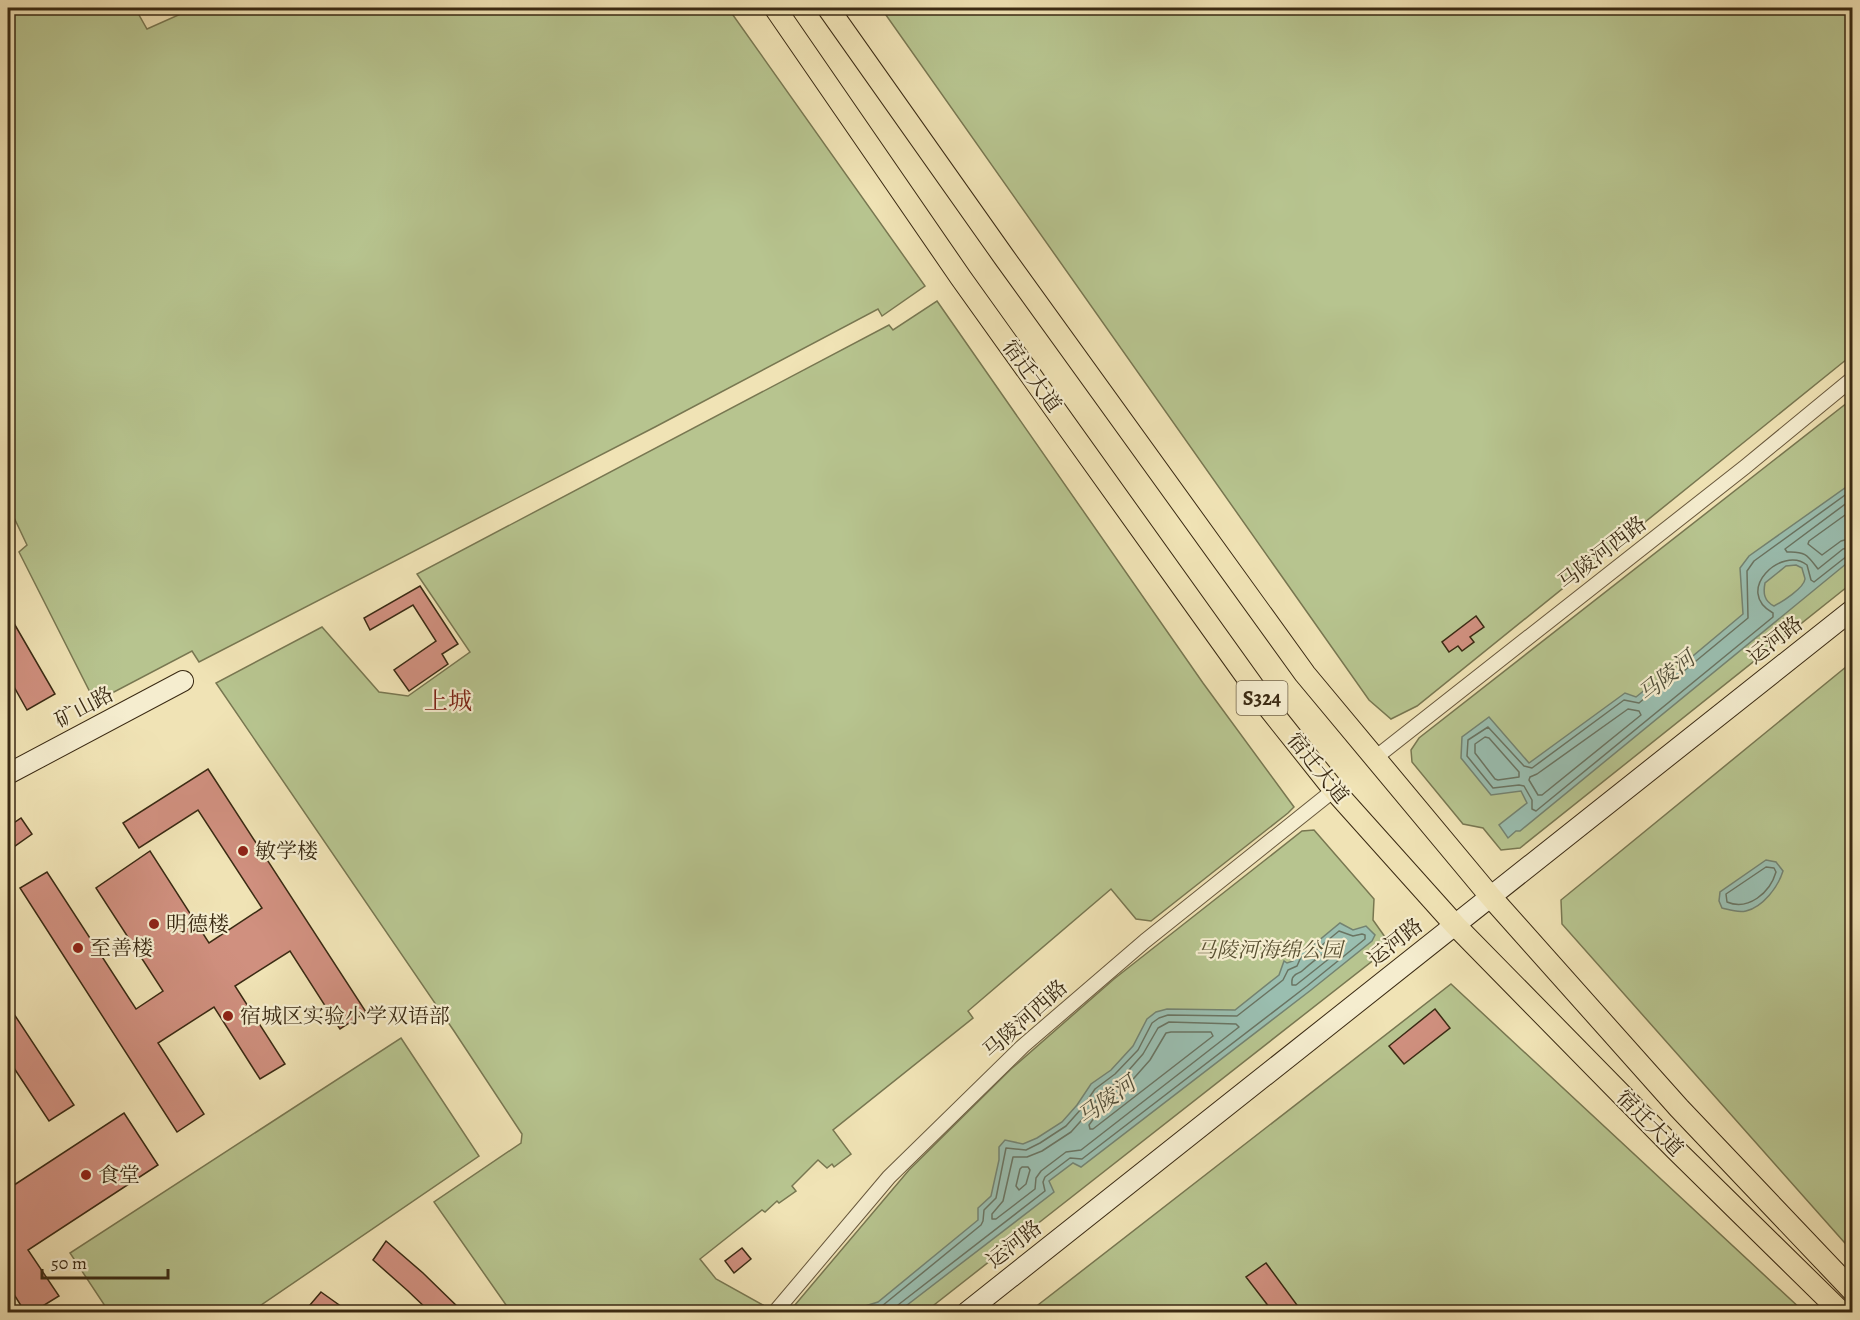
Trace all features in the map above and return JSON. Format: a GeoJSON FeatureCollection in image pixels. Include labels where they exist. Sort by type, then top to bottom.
{"type":"FeatureCollection","features":[{"type":"Feature","properties":{"kind":"main road","name":"宿迁大道"},"geometry":{"type":"LineString","coordinates":[[775,8],[961,278],[1268,707],[1334,790],[1455,925],[1675,1149],[1841,1312]]}},
{"type":"Feature","properties":{"kind":"main road","name":"宿迁大道"},"geometry":{"type":"LineString","coordinates":[[828,8],[1011,267],[1291,655],[1490,897],[1679,1108],[1852,1290]]}},
{"type":"Feature","properties":{"kind":"street","name":"马陵河西路"},"geometry":{"type":"LineString","coordinates":[[1375,758],[1736,474],[1852,379]]}},
{"type":"Feature","properties":{"kind":"street","name":"运河路"},"geometry":{"type":"LineString","coordinates":[[967,1312],[1852,610]]}},
{"type":"Feature","properties":{"kind":"street","name":"矿山路"},"geometry":{"type":"LineString","coordinates":[[8,774],[183,681]]}},
{"type":"Feature","properties":{"kind":"street","name":"马陵河西路"},"geometry":{"type":"LineString","coordinates":[[775,1312],[889,1177],[1023,1046],[1145,941],[1334,790]]}},
{"type":"Feature","properties":{"kind":"green space"},"geometry":{"type":"Polygon","coordinates":[[[8,8],[135,8],[147,29],[194,8],[728,8],[925,286],[882,316],[878,309],[655,427],[199,662],[192,651],[95,702],[19,552],[27,545],[8,505],[8,8]]]}},
{"type":"Feature","properties":{"kind":"green space"},"geometry":{"type":"Polygon","coordinates":[[[881,8],[1852,8],[1852,355],[1417,706],[1391,719],[1369,700],[881,8]]]}},
{"type":"Feature","properties":{"kind":"green space"},"geometry":{"type":"Polygon","coordinates":[[[937,301],[1203,683],[1294,807],[1151,921],[1136,919],[1111,889],[968,1011],[973,1018],[833,1130],[851,1154],[834,1167],[832,1164],[827,1168],[818,1160],[792,1186],[796,1191],[779,1203],[777,1201],[765,1212],[762,1210],[700,1259],[716,1279],[763,1305],[757,1312],[511,1312],[434,1202],[521,1143],[522,1134],[216,683],[322,627],[379,692],[408,696],[470,652],[417,574],[889,325],[893,330],[937,301]]]}},
{"type":"Feature","properties":{"kind":"green space"},"geometry":{"type":"Polygon","coordinates":[[[1852,399],[1852,583],[1520,848],[1501,850],[1483,828],[1463,824],[1412,762],[1411,750],[1419,738],[1852,399]]]}},
{"type":"Feature","properties":{"kind":"green space"},"geometry":{"type":"Polygon","coordinates":[[[1852,662],[1852,1251],[1562,924],[1561,900],[1852,662]]]}},
{"type":"Feature","properties":{"kind":"green space","name":"马陵河海绵公园"},"geometry":{"type":"Polygon","coordinates":[[[1314,830],[1374,899],[1373,920],[1385,937],[1380,955],[925,1312],[789,1312],[909,1170],[1011,1069],[1114,979],[1302,831],[1314,830]]]}},
{"type":"Feature","properties":{"kind":"green space"},"geometry":{"type":"Polygon","coordinates":[[[1451,984],[1804,1312],[1029,1312],[1451,984]]]}},
{"type":"Feature","properties":{"kind":"green space"},"geometry":{"type":"Polygon","coordinates":[[[401,1038],[479,1156],[251,1312],[109,1312],[70,1253],[401,1038]]]}},
{"type":"Feature","properties":{"kind":"water"},"geometry":{"type":"Polygon","coordinates":[[[1852,483],[1852,559],[1520,831],[1516,831],[1508,838],[1499,825],[1527,803],[1521,791],[1491,795],[1461,758],[1462,737],[1489,717],[1529,763],[1625,693],[1636,697],[1656,681],[1670,675],[1743,614],[1740,568],[1749,556],[1852,483]],[[1796,565],[1786,566],[1765,583],[1764,593],[1768,602],[1774,606],[1804,583],[1802,568],[1796,565]]]}},
{"type":"Feature","properties":{"kind":"water"},"geometry":{"type":"Polygon","coordinates":[[[1766,860],[1776,862],[1783,871],[1778,883],[1764,901],[1746,911],[1722,908],[1719,901],[1720,892],[1766,860]]]}},
{"type":"Feature","properties":{"kind":"water","name":"马陵河"},"geometry":{"type":"Polygon","coordinates":[[[1340,923],[1353,930],[1366,926],[1375,935],[1372,941],[1311,990],[1081,1167],[1073,1163],[1049,1181],[1054,1192],[898,1312],[855,1312],[878,1302],[978,1220],[978,1208],[991,1196],[999,1160],[999,1147],[1005,1140],[1023,1144],[1062,1122],[1091,1084],[1111,1070],[1133,1046],[1147,1019],[1156,1012],[1167,1009],[1235,1010],[1279,975],[1284,961],[1287,963],[1293,961],[1297,951],[1306,951],[1340,923]]]}},
{"type":"Feature","properties":{"kind":"building"},"geometry":{"type":"Polygon","coordinates":[[[420,586],[458,644],[442,654],[448,664],[409,691],[394,670],[436,641],[413,605],[370,630],[364,618],[420,586]]]}},
{"type":"Feature","properties":{"kind":"building"},"geometry":{"type":"Polygon","coordinates":[[[8,613],[55,694],[27,710],[8,676],[8,613]]]}},
{"type":"Feature","properties":{"kind":"building"},"geometry":{"type":"Polygon","coordinates":[[[1476,616],[1484,627],[1470,637],[1474,642],[1462,651],[1458,646],[1449,652],[1442,642],[1476,616]]]}},
{"type":"Feature","properties":{"kind":"building"},"geometry":{"type":"Polygon","coordinates":[[[208,769],[366,1012],[340,1029],[290,951],[235,986],[285,1064],[260,1079],[214,1007],[158,1043],[204,1114],[177,1132],[20,888],[47,872],[136,1009],[163,991],[96,888],[150,851],[209,943],[262,908],[198,810],[139,848],[123,823],[208,769]]]}},
{"type":"Feature","properties":{"kind":"building"},"geometry":{"type":"Polygon","coordinates":[[[21,818],[32,834],[8,851],[8,827],[21,818]]]}},
{"type":"Feature","properties":{"kind":"building"},"geometry":{"type":"Polygon","coordinates":[[[8,1005],[74,1105],[49,1121],[8,1059],[8,1005]]]}},
{"type":"Feature","properties":{"kind":"building"},"geometry":{"type":"Polygon","coordinates":[[[1435,1009],[1450,1028],[1404,1064],[1389,1046],[1435,1009]]]}},
{"type":"Feature","properties":{"kind":"building","name":"食堂"},"geometry":{"type":"Polygon","coordinates":[[[124,1113],[158,1165],[28,1250],[59,1296],[33,1312],[25,1312],[8,1285],[8,1189],[124,1113]]]}},
{"type":"Feature","properties":{"kind":"building"},"geometry":{"type":"Polygon","coordinates":[[[386,1241],[463,1312],[430,1312],[373,1260],[386,1241]]]}},
{"type":"Feature","properties":{"kind":"building"},"geometry":{"type":"Polygon","coordinates":[[[742,1248],[751,1259],[734,1273],[725,1261],[742,1248]]]}},
{"type":"Feature","properties":{"kind":"building"},"geometry":{"type":"Polygon","coordinates":[[[1266,1263],[1297,1305],[1287,1312],[1273,1312],[1246,1277],[1266,1263]]]}},
{"type":"Feature","properties":{"kind":"building"},"geometry":{"type":"Polygon","coordinates":[[[321,1292],[349,1312],[304,1312],[321,1292]]]}},
{"type":"Feature","properties":{"kind":"place","name":"敏学楼"},"geometry":{"type":"Point","coordinates":[243,851]}},
{"type":"Feature","properties":{"kind":"place","name":"明德楼"},"geometry":{"type":"Point","coordinates":[154,924]}},
{"type":"Feature","properties":{"kind":"place","name":"至善楼"},"geometry":{"type":"Point","coordinates":[78,948]}},
{"type":"Feature","properties":{"kind":"place","name":"宿城区实验小学双语部"},"geometry":{"type":"Point","coordinates":[228,1016]}},
{"type":"Feature","properties":{"kind":"place","name":"食堂"},"geometry":{"type":"Point","coordinates":[86,1175]}},
{"type":"Feature","properties":{"kind":"district","name":"上城"},"geometry":{"type":"Point","coordinates":[448,701]}}]}
